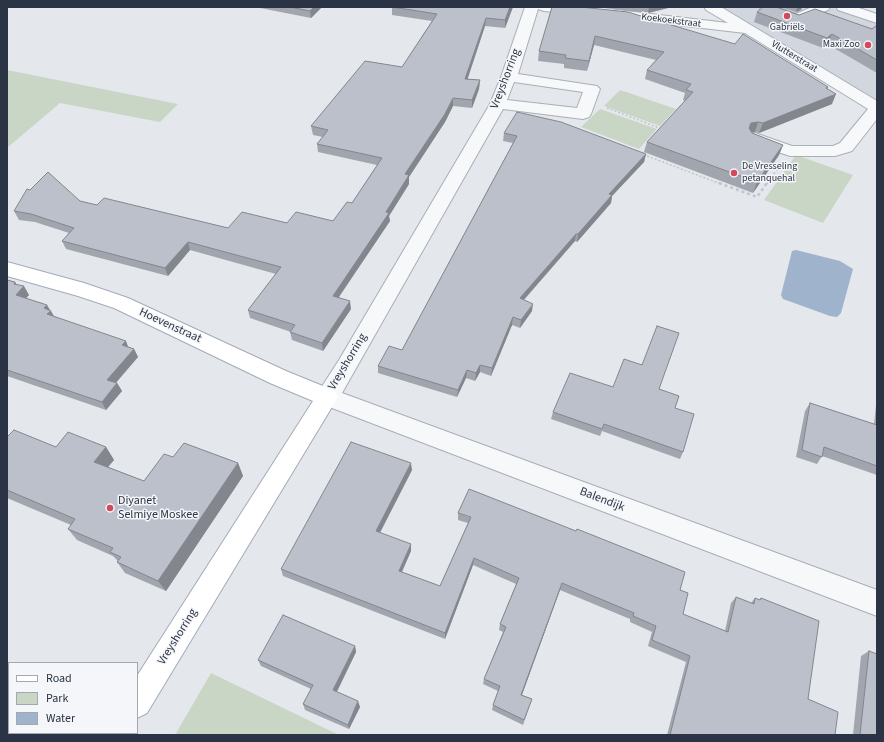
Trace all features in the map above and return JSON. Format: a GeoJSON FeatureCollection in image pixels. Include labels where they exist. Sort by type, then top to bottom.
{"type":"FeatureCollection","features":[{"type":"Feature","properties":{"kind":"main road","name":"Hoevenstraat"},"geometry":{"type":"LineString","coordinates":[[7,269],[78,288],[121,303],[278,377],[327,397]]}},
{"type":"Feature","properties":{"kind":"main road","name":"Vreyshorring"},"geometry":{"type":"LineString","coordinates":[[138,700],[327,397]]}},
{"type":"Feature","properties":{"kind":"street","name":"Vreyshorring"},"geometry":{"type":"LineString","coordinates":[[327,397],[347,366],[498,104],[509,77],[532,7]]}},
{"type":"Feature","properties":{"kind":"street","name":"Koekoekstraat"},"geometry":{"type":"LineString","coordinates":[[544,7],[750,30]]}},
{"type":"Feature","properties":{"kind":"street","name":"Vlutterstraat"},"geometry":{"type":"LineString","coordinates":[[711,7],[877,109]]}},
{"type":"Feature","properties":{"kind":"street"},"geometry":{"type":"LineString","coordinates":[[766,7],[796,19],[823,7]]}},
{"type":"Feature","properties":{"kind":"street"},"geometry":{"type":"LineString","coordinates":[[843,7],[877,19]]}},
{"type":"Feature","properties":{"kind":"street"},"geometry":{"type":"LineString","coordinates":[[498,104],[583,114],[592,89],[509,77]]}},
{"type":"Feature","properties":{"kind":"street"},"geometry":{"type":"LineString","coordinates":[[756,138],[790,151],[835,151],[846,147],[877,109]]}},
{"type":"Feature","properties":{"kind":"street","name":"Balendijk"},"geometry":{"type":"LineString","coordinates":[[327,397],[877,603]]}},
{"type":"Feature","properties":{"kind":"path"},"geometry":{"type":"LineString","coordinates":[[588,101],[663,129],[659,134]]}},
{"type":"Feature","properties":{"kind":"path"},"geometry":{"type":"LineString","coordinates":[[650,144],[642,154],[757,197],[790,151]]}},
{"type":"Feature","properties":{"kind":"shaded area"},"geometry":{"type":"Polygon","coordinates":[[[717,7],[830,7],[877,24],[877,103],[717,7]]]}},
{"type":"Feature","properties":{"kind":"green space"},"geometry":{"type":"Polygon","coordinates":[[[7,70],[178,104],[160,122],[60,103],[7,148],[7,70]]]}},
{"type":"Feature","properties":{"kind":"green space"},"geometry":{"type":"Polygon","coordinates":[[[620,90],[676,109],[660,126],[604,106],[620,90]]]}},
{"type":"Feature","properties":{"kind":"green space"},"geometry":{"type":"Polygon","coordinates":[[[600,109],[657,129],[639,149],[581,127],[600,109]]]}},
{"type":"Feature","properties":{"kind":"green space"},"geometry":{"type":"Polygon","coordinates":[[[796,155],[853,175],[823,223],[764,200],[796,155]]]}},
{"type":"Feature","properties":{"kind":"green space"},"geometry":{"type":"Polygon","coordinates":[[[211,673],[339,735],[175,735],[211,673]]]}},
{"type":"Feature","properties":{"kind":"water"},"geometry":{"type":"Polygon","coordinates":[[[796,250],[840,261],[853,269],[841,313],[837,317],[830,316],[783,299],[781,295],[792,251],[796,250]]]}},
{"type":"Feature","properties":{"kind":"building"},"geometry":{"type":"Polygon","coordinates":[[[290,7],[314,7],[310,11],[290,7]]]}},
{"type":"Feature","properties":{"kind":"building"},"geometry":{"type":"Polygon","coordinates":[[[392,7],[510,7],[505,20],[486,18],[465,79],[480,80],[472,100],[453,98],[445,114],[405,174],[409,175],[386,212],[389,213],[333,296],[350,301],[322,343],[290,332],[295,325],[248,310],[281,267],[188,242],[165,268],[62,241],[74,228],[31,214],[14,211],[27,189],[30,190],[48,172],[80,201],[97,205],[104,198],[228,228],[242,212],[287,223],[296,212],[333,221],[347,202],[352,203],[382,158],[317,144],[328,130],[311,126],[365,61],[402,67],[437,14],[392,7]]]}},
{"type":"Feature","properties":{"kind":"building"},"geometry":{"type":"Polygon","coordinates":[[[552,7],[580,7],[628,12],[735,44],[743,34],[828,87],[826,88],[836,94],[763,123],[751,123],[749,128],[752,133],[783,145],[757,182],[647,142],[693,92],[686,90],[691,84],[647,70],[664,52],[595,36],[589,61],[565,58],[566,55],[539,51],[552,7]]]}},
{"type":"Feature","properties":{"kind":"building"},"geometry":{"type":"Polygon","coordinates":[[[763,7],[776,7],[799,15],[815,9],[872,29],[877,25],[877,60],[832,34],[827,38],[757,12],[763,7]]]}},
{"type":"Feature","properties":{"kind":"building"},"geometry":{"type":"Polygon","coordinates":[[[517,112],[561,122],[646,154],[609,194],[612,195],[578,234],[576,234],[520,298],[533,304],[521,320],[513,317],[492,368],[480,365],[476,373],[467,370],[458,390],[378,366],[389,346],[402,350],[517,136],[504,133],[517,112]]]}},
{"type":"Feature","properties":{"kind":"building"},"geometry":{"type":"Polygon","coordinates":[[[7,280],[15,282],[14,284],[24,286],[16,295],[47,305],[44,308],[51,311],[47,314],[126,341],[122,345],[134,349],[107,380],[117,383],[102,402],[7,370],[7,280]]]}},
{"type":"Feature","properties":{"kind":"building"},"geometry":{"type":"Polygon","coordinates":[[[657,326],[679,333],[659,389],[679,396],[675,408],[694,414],[683,452],[604,424],[602,429],[553,412],[570,373],[613,387],[624,359],[642,365],[657,326]]]}},
{"type":"Feature","properties":{"kind":"building"},"geometry":{"type":"Polygon","coordinates":[[[810,403],[877,425],[877,466],[824,447],[822,457],[802,450],[810,403]]]}},
{"type":"Feature","properties":{"kind":"building","name":"Diyanet Selmiye Moskee"},"geometry":{"type":"Polygon","coordinates":[[[14,430],[56,447],[68,432],[106,447],[94,462],[144,481],[164,454],[173,457],[184,443],[238,463],[158,581],[117,562],[121,557],[110,552],[113,548],[68,529],[75,519],[7,490],[7,437],[14,430]]]}},
{"type":"Feature","properties":{"kind":"building"},"geometry":{"type":"Polygon","coordinates":[[[351,442],[411,463],[376,531],[411,544],[399,571],[440,586],[471,517],[458,513],[469,489],[576,531],[577,529],[685,572],[680,590],[688,593],[683,614],[728,632],[736,597],[754,604],[755,598],[760,600],[761,598],[819,621],[808,699],[838,712],[835,735],[670,735],[690,656],[652,640],[656,626],[633,616],[634,613],[562,583],[521,695],[532,699],[524,720],[493,705],[500,686],[484,679],[506,627],[500,624],[519,578],[474,558],[445,633],[281,569],[351,442]]]}},
{"type":"Feature","properties":{"kind":"building"},"geometry":{"type":"Polygon","coordinates":[[[283,615],[355,646],[333,690],[358,701],[348,725],[303,704],[313,685],[258,660],[283,615]]]}},
{"type":"Feature","properties":{"kind":"building"},"geometry":{"type":"Polygon","coordinates":[[[869,651],[877,654],[877,735],[860,735],[869,651]]]}},
{"type":"Feature","properties":{"kind":"building"},"geometry":{"type":"Polygon","coordinates":[[[7,676],[8,730],[7,729],[7,676]]]}},
{"type":"Feature","properties":{"kind":"building"},"geometry":{"type":"Polygon","coordinates":[[[16,734],[54,734],[53,735],[16,734]]]}},
{"type":"Feature","properties":{"kind":"place","name":"Gabriëls"},"geometry":{"type":"Point","coordinates":[787,16]}},
{"type":"Feature","properties":{"kind":"place","name":"Maxi Zoo"},"geometry":{"type":"Point","coordinates":[868,45]}},
{"type":"Feature","properties":{"kind":"place","name":"De Vresseling petanquehal"},"geometry":{"type":"Point","coordinates":[734,173]}},
{"type":"Feature","properties":{"kind":"place","name":"Diyanet Selmiye Moskee"},"geometry":{"type":"Point","coordinates":[110,508]}}]}
